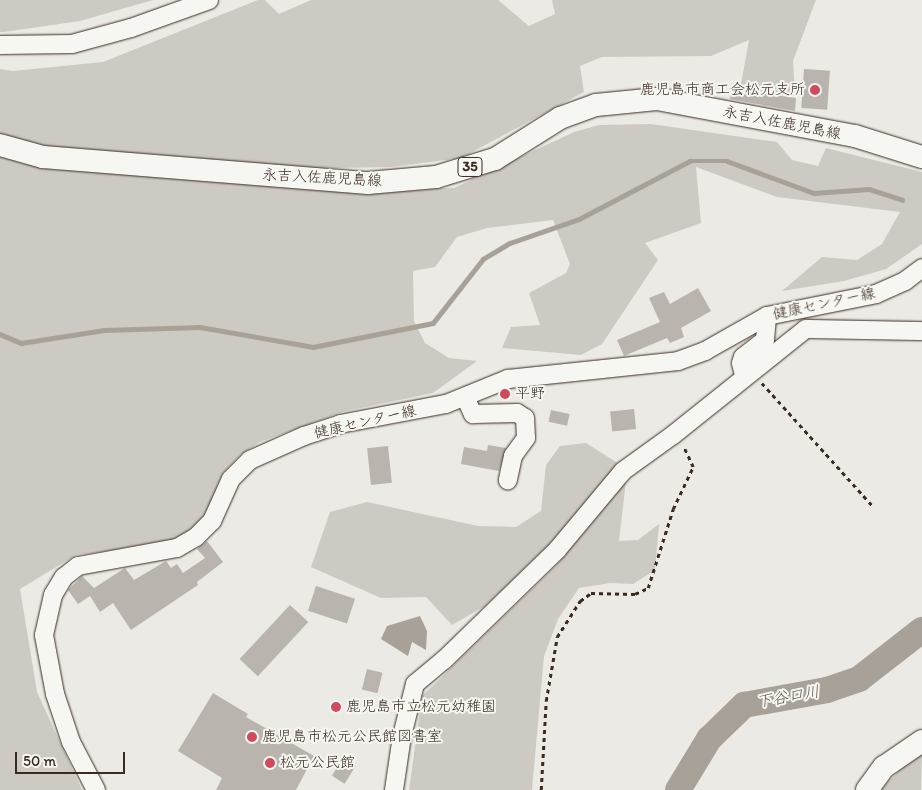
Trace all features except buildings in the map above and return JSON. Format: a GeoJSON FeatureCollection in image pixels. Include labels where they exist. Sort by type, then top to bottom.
{"type":"FeatureCollection","features":[{"type":"Feature","properties":{"kind":"main road","name":"永吉入佐鹿児島線"},"geometry":{"type":"LineString","coordinates":[[0,145],[43,157],[368,183],[436,176],[461,169],[495,159],[560,118],[578,111],[596,105],[657,99],[855,136],[922,157]]}},
{"type":"Feature","properties":{"kind":"main road"},"geometry":{"type":"LineString","coordinates":[[867,790],[884,767],[922,741]]}},
{"type":"Feature","properties":{"kind":"street"},"geometry":{"type":"LineString","coordinates":[[0,46],[72,44],[131,28],[209,0]]}},
{"type":"Feature","properties":{"kind":"street","name":"健康センター線"},"geometry":{"type":"LineString","coordinates":[[96,790],[70,742],[55,694],[44,635],[53,594],[64,577],[78,566],[177,548],[196,537],[212,521],[231,479],[263,451],[340,424],[465,397],[508,380],[534,375],[647,367],[678,361],[705,351],[767,316],[876,294],[905,281],[922,268]]}},
{"type":"Feature","properties":{"kind":"street"},"geometry":{"type":"LineString","coordinates":[[748,373],[741,363],[748,351],[764,340],[767,316]]}},
{"type":"Feature","properties":{"kind":"street"},"geometry":{"type":"LineString","coordinates":[[394,790],[402,736],[415,684],[444,660],[557,550],[623,471],[673,436],[748,373],[806,329],[922,331]]}},
{"type":"Feature","properties":{"kind":"street"},"geometry":{"type":"LineString","coordinates":[[465,397],[473,414],[517,413],[525,418],[526,438],[513,456],[508,480]]}},
{"type":"Feature","properties":{"kind":"path"},"geometry":{"type":"LineString","coordinates":[[748,373],[872,505]]}},
{"type":"Feature","properties":{"kind":"path"},"geometry":{"type":"LineString","coordinates":[[542,790],[546,701],[557,637],[580,601],[591,594],[635,594],[648,588],[652,582],[673,509],[693,467],[688,452],[673,436]]}},
{"type":"Feature","properties":{"kind":"shaded area"},"geometry":{"type":"Polygon","coordinates":[[[0,0],[153,0],[80,21],[0,32],[0,0]]]}},
{"type":"Feature","properties":{"kind":"shaded area"},"geometry":{"type":"Polygon","coordinates":[[[258,0],[265,0],[279,14],[311,0],[498,0],[529,26],[555,14],[552,0],[816,0],[793,61],[795,96],[740,89],[749,40],[711,56],[602,57],[580,66],[584,92],[461,158],[391,167],[275,169],[38,147],[0,136],[0,69],[13,71],[103,62],[258,0]]]}},
{"type":"Feature","properties":{"kind":"shaded area"},"geometry":{"type":"Polygon","coordinates":[[[651,124],[777,142],[792,160],[818,166],[826,148],[922,172],[922,244],[886,269],[844,281],[782,291],[822,257],[857,260],[882,244],[900,212],[777,197],[696,167],[701,223],[645,243],[658,260],[602,344],[581,355],[502,348],[511,327],[540,325],[529,293],[566,273],[570,264],[553,220],[487,228],[457,237],[435,267],[413,271],[414,321],[425,343],[449,358],[477,361],[433,393],[342,412],[260,442],[240,455],[223,473],[208,509],[193,529],[172,543],[76,555],[20,589],[37,692],[82,790],[0,790],[0,154],[52,169],[337,189],[454,188],[574,132],[599,125],[651,124]]]}},
{"type":"Feature","properties":{"kind":"shaded area"},"geometry":{"type":"Polygon","coordinates":[[[586,443],[619,464],[551,543],[485,606],[452,625],[426,597],[381,598],[311,567],[330,512],[367,502],[478,526],[516,527],[541,511],[546,465],[560,446],[586,443]]]}},
{"type":"Feature","properties":{"kind":"shaded area"},"geometry":{"type":"Polygon","coordinates":[[[626,481],[619,541],[638,540],[659,524],[655,570],[633,584],[610,583],[579,588],[558,619],[544,656],[532,790],[409,790],[422,696],[556,566],[626,481]]]}},
{"type":"Feature","properties":{"kind":"shaded area"},"geometry":{"type":"Polygon","coordinates":[[[420,616],[427,631],[426,650],[412,642],[408,656],[381,639],[387,626],[420,616]]]}},
{"type":"Feature","properties":{"kind":"shaded area"},"geometry":{"type":"Polygon","coordinates":[[[922,752],[921,790],[880,790],[911,759],[922,752]]]}},
{"type":"Feature","properties":{"kind":"waterway"},"geometry":{"type":"LineString","coordinates":[[0,334],[21,343],[104,330],[200,327],[313,347],[433,323],[483,259],[510,243],[579,219],[690,161],[727,161],[814,193],[869,189],[902,200]]}},
{"type":"Feature","properties":{"kind":"waterway","name":"下谷口川"},"geometry":{"type":"LineString","coordinates":[[678,790],[709,739],[744,705],[827,690],[859,679],[922,630]]}},
{"type":"Feature","properties":{"kind":"place","name":"鹿児島市商工会松元支所"},"geometry":{"type":"Point","coordinates":[815,90]}},
{"type":"Feature","properties":{"kind":"place","name":"平野"},"geometry":{"type":"Point","coordinates":[505,394]}},
{"type":"Feature","properties":{"kind":"place","name":"鹿児島市立松元幼稚園"},"geometry":{"type":"Point","coordinates":[336,707]}},
{"type":"Feature","properties":{"kind":"place","name":"鹿児島市松元公民館図書室"},"geometry":{"type":"Point","coordinates":[252,737]}},
{"type":"Feature","properties":{"kind":"place","name":"松元公民館"},"geometry":{"type":"Point","coordinates":[270,763]}}]}
